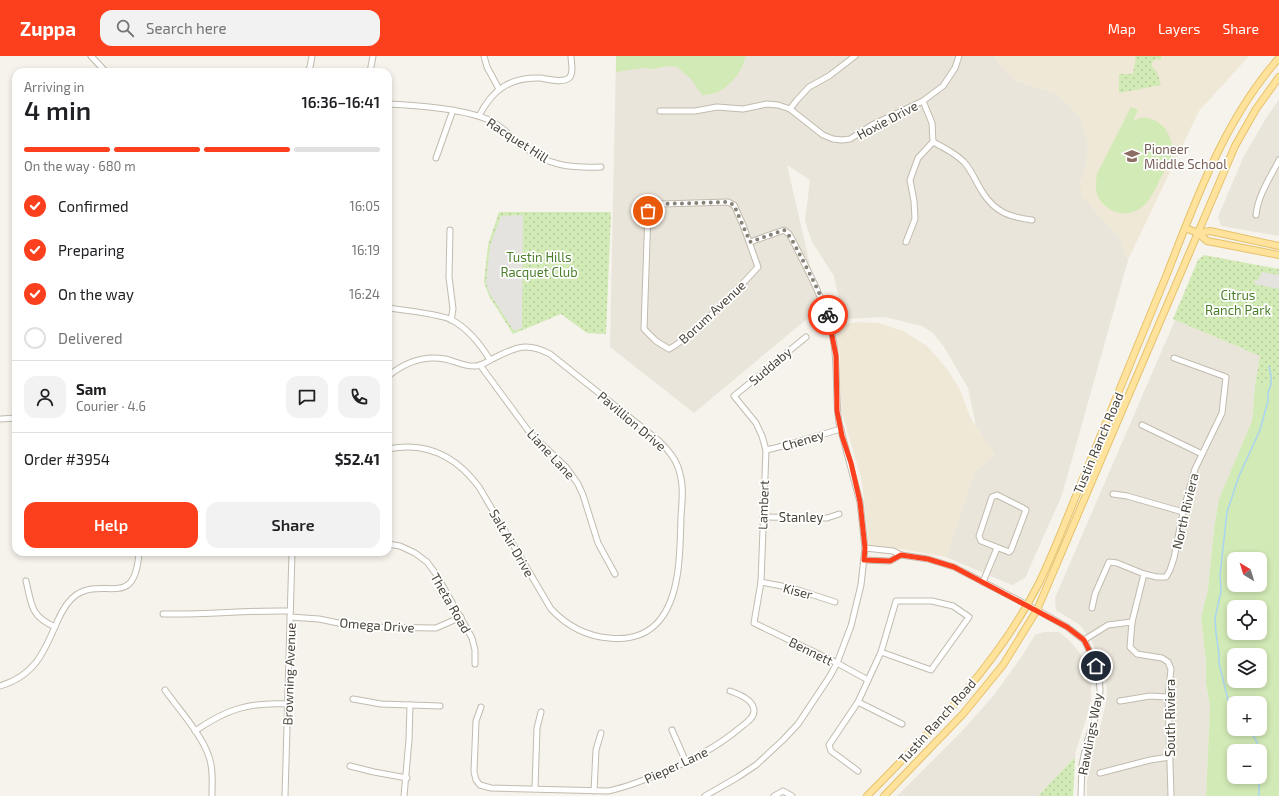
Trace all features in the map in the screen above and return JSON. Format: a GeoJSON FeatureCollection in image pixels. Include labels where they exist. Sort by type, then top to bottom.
{"type":"FeatureCollection","features":[{"type":"Feature","properties":{"kind":"main road","name":"Tustin Ranch Road"},"geometry":{"type":"LineString","coordinates":[[867,796],[967,691],[1003,643],[1027,605],[1038,584],[1070,511],[1185,228],[1220,148],[1253,90],[1279,58]]}},
{"type":"Feature","properties":{"kind":"main road","name":"Tustin Ranch Road"},"geometry":{"type":"LineString","coordinates":[[884,796],[963,714],[1003,665],[1037,610],[1235,146],[1256,109],[1279,76]]}},
{"type":"Feature","properties":{"kind":"main road"},"geometry":{"type":"LineString","coordinates":[[1185,228],[1198,233],[1207,241],[1279,255]]}},
{"type":"Feature","properties":{"kind":"main road"},"geometry":{"type":"LineString","coordinates":[[1198,233],[1210,231],[1279,246]]}},
{"type":"Feature","properties":{"kind":"street"},"geometry":{"type":"LineString","coordinates":[[91,56],[102,68]]}},
{"type":"Feature","properties":{"kind":"street"},"geometry":{"type":"LineString","coordinates":[[309,68],[312,56]]}},
{"type":"Feature","properties":{"kind":"street"},"geometry":{"type":"LineString","coordinates":[[371,68],[373,56]]}},
{"type":"Feature","properties":{"kind":"street"},"geometry":{"type":"LineString","coordinates":[[484,56],[487,68],[499,89]]}},
{"type":"Feature","properties":{"kind":"street"},"geometry":{"type":"LineString","coordinates":[[479,116],[491,96],[511,82],[539,78],[564,80],[570,77],[572,70],[571,56]]}},
{"type":"Feature","properties":{"kind":"street"},"geometry":{"type":"LineString","coordinates":[[790,109],[809,87],[829,76],[855,56]]}},
{"type":"Feature","properties":{"kind":"street","name":"Hoxie Drive"},"geometry":{"type":"LineString","coordinates":[[660,111],[696,111],[717,107],[743,109],[767,104],[778,105],[790,109],[823,135],[833,139],[850,139],[857,136],[872,125],[923,101],[943,86],[955,68],[959,56]]}},
{"type":"Feature","properties":{"kind":"street"},"geometry":{"type":"LineString","coordinates":[[906,242],[915,219],[914,201],[910,180],[918,158],[933,142],[932,123],[923,101]]}},
{"type":"Feature","properties":{"kind":"street","name":"Racquet Hill"},"geometry":{"type":"LineString","coordinates":[[392,104],[453,110],[479,116],[493,122],[524,147],[544,160],[564,166],[582,168],[602,167]]}},
{"type":"Feature","properties":{"kind":"street"},"geometry":{"type":"LineString","coordinates":[[436,158],[453,110]]}},
{"type":"Feature","properties":{"kind":"street"},"geometry":{"type":"LineString","coordinates":[[933,142],[948,150],[963,161],[975,177],[983,193],[995,208],[1012,217],[1032,220]]}},
{"type":"Feature","properties":{"kind":"street"},"geometry":{"type":"LineString","coordinates":[[1256,215],[1256,206],[1260,196],[1279,160]]}},
{"type":"Feature","properties":{"kind":"street","name":"Borum Avenue"},"geometry":{"type":"LineString","coordinates":[[728,202],[734,205],[750,242],[758,267],[730,296],[677,345],[670,349],[656,341],[644,330],[648,211],[654,206],[662,204],[728,202]]}},
{"type":"Feature","properties":{"kind":"street"},"geometry":{"type":"LineString","coordinates":[[450,230],[449,277],[453,309],[451,320]]}},
{"type":"Feature","properties":{"kind":"street"},"geometry":{"type":"LineString","coordinates":[[709,795],[756,764],[783,740],[798,724],[816,700],[837,663],[851,626],[861,586],[865,548],[860,502],[837,411],[836,356],[829,320],[818,289],[792,240],[784,230],[750,242]]}},
{"type":"Feature","properties":{"kind":"street"},"geometry":{"type":"LineString","coordinates":[[392,309],[451,320],[463,328],[480,345],[490,360]]}},
{"type":"Feature","properties":{"kind":"street","name":"Suddaby"},"geometry":{"type":"LineString","coordinates":[[734,396],[806,337]]}},
{"type":"Feature","properties":{"kind":"street","name":"Pavillion Drive"},"geometry":{"type":"LineString","coordinates":[[480,365],[518,347],[536,348],[550,354],[659,441],[675,460],[681,474],[682,490],[679,571],[673,593],[666,610],[659,621],[644,633],[635,637]]}},
{"type":"Feature","properties":{"kind":"street"},"geometry":{"type":"LineString","coordinates":[[392,373],[407,364],[425,358],[445,359],[472,366],[480,365]]}},
{"type":"Feature","properties":{"kind":"street","name":"North Riviera"},"geometry":{"type":"LineString","coordinates":[[1144,574],[1157,577],[1166,577],[1170,570],[1174,558],[1183,512],[1195,469],[1222,413],[1226,377],[1174,358]]}},
{"type":"Feature","properties":{"kind":"street","name":"Liane Lane"},"geometry":{"type":"LineString","coordinates":[[480,365],[530,433],[566,467],[578,484],[583,495],[598,544],[615,574]]}},
{"type":"Feature","properties":{"kind":"street","name":"Lambert"},"geometry":{"type":"LineString","coordinates":[[734,396],[756,423],[766,450],[762,517],[761,582],[754,623]]}},
{"type":"Feature","properties":{"kind":"street"},"geometry":{"type":"LineString","coordinates":[[1,419],[12,418]]}},
{"type":"Feature","properties":{"kind":"street"},"geometry":{"type":"LineString","coordinates":[[1142,425],[1202,454]]}},
{"type":"Feature","properties":{"kind":"street","name":"Cheney"},"geometry":{"type":"LineString","coordinates":[[766,450],[788,446],[804,439],[841,429]]}},
{"type":"Feature","properties":{"kind":"street","name":"Salt Air Drive"},"geometry":{"type":"LineString","coordinates":[[392,448],[408,446],[428,449],[448,457],[466,470],[479,487],[551,609],[566,623],[574,629],[596,637],[635,637]]}},
{"type":"Feature","properties":{"kind":"street"},"geometry":{"type":"LineString","coordinates":[[1113,494],[1127,496],[1183,512]]}},
{"type":"Feature","properties":{"kind":"street"},"geometry":{"type":"LineString","coordinates":[[997,495],[1026,510],[1011,550],[1009,552],[997,548],[981,541],[979,536],[992,498],[997,495]]}},
{"type":"Feature","properties":{"kind":"street","name":"Stanley"},"geometry":{"type":"LineString","coordinates":[[762,517],[827,518],[838,514]]}},
{"type":"Feature","properties":{"kind":"street","name":"Theta Road"},"geometry":{"type":"LineString","coordinates":[[392,545],[400,546],[427,562],[436,574],[472,638],[475,650],[475,664]]}},
{"type":"Feature","properties":{"kind":"street","name":"Rawlings Way"},"geometry":{"type":"LineString","coordinates":[[865,548],[893,551],[901,555],[928,559],[954,567],[1017,601],[1037,610],[1067,627],[1084,640],[1093,658],[1099,676],[1100,691],[1097,713],[1087,742],[1082,766],[1081,796]]}},
{"type":"Feature","properties":{"kind":"street"},"geometry":{"type":"LineString","coordinates":[[984,582],[997,548]]}},
{"type":"Feature","properties":{"kind":"street","name":"Rawlings Way"},"geometry":{"type":"LineString","coordinates":[[864,560],[890,561],[901,555]]}},
{"type":"Feature","properties":{"kind":"street"},"geometry":{"type":"LineString","coordinates":[[0,686],[20,677],[34,666],[44,651],[64,608],[73,597],[92,590],[117,588],[128,584],[135,575],[138,556]]}},
{"type":"Feature","properties":{"kind":"street","name":"Browning Avenue"},"geometry":{"type":"LineString","coordinates":[[285,796],[292,556]]}},
{"type":"Feature","properties":{"kind":"street"},"geometry":{"type":"LineString","coordinates":[[1092,608],[1095,594],[1109,562],[1117,563],[1144,574]]}},
{"type":"Feature","properties":{"kind":"street","name":"South Riviera"},"geometry":{"type":"LineString","coordinates":[[1144,574],[1132,622],[1130,647],[1137,654],[1162,658],[1168,662],[1171,669],[1168,697],[1171,796]]}},
{"type":"Feature","properties":{"kind":"street"},"geometry":{"type":"LineString","coordinates":[[26,581],[33,608],[38,617],[44,622],[55,627]]}},
{"type":"Feature","properties":{"kind":"street","name":"Kiser"},"geometry":{"type":"LineString","coordinates":[[761,582],[792,588],[835,602]]}},
{"type":"Feature","properties":{"kind":"street"},"geometry":{"type":"LineString","coordinates":[[858,771],[831,751],[829,745],[858,702],[881,652],[896,601],[939,602],[953,606],[969,617],[931,670],[881,652]]}},
{"type":"Feature","properties":{"kind":"street"},"geometry":{"type":"LineString","coordinates":[[164,614],[198,614],[261,610],[290,611]]}},
{"type":"Feature","properties":{"kind":"street","name":"Omega Drive"},"geometry":{"type":"LineString","coordinates":[[290,617],[319,619],[367,627],[436,628],[461,617]]}},
{"type":"Feature","properties":{"kind":"street"},"geometry":{"type":"LineString","coordinates":[[1084,640],[1108,625],[1132,622]]}},
{"type":"Feature","properties":{"kind":"street","name":"Bennett"},"geometry":{"type":"LineString","coordinates":[[754,623],[837,663],[868,680]]}},
{"type":"Feature","properties":{"kind":"street"},"geometry":{"type":"LineString","coordinates":[[165,690],[195,731],[207,751],[211,763],[212,796]]}},
{"type":"Feature","properties":{"kind":"street","name":"Pieper Lane"},"geometry":{"type":"LineString","coordinates":[[481,707],[476,721],[474,772],[476,780],[480,785],[490,788],[608,791],[618,789],[686,762],[723,741],[749,720],[754,714],[755,710],[752,704],[741,695],[730,691]]}},
{"type":"Feature","properties":{"kind":"street"},"geometry":{"type":"LineString","coordinates":[[1120,701],[1150,696],[1168,697]]}},
{"type":"Feature","properties":{"kind":"street"},"geometry":{"type":"LineString","coordinates":[[353,698],[381,704],[440,706]]}},
{"type":"Feature","properties":{"kind":"street"},"geometry":{"type":"LineString","coordinates":[[858,702],[902,724]]}},
{"type":"Feature","properties":{"kind":"street"},"geometry":{"type":"LineString","coordinates":[[195,731],[215,718],[237,708],[268,703],[288,704]]}},
{"type":"Feature","properties":{"kind":"street"},"geometry":{"type":"LineString","coordinates":[[404,796],[407,778],[410,705]]}},
{"type":"Feature","properties":{"kind":"street"},"geometry":{"type":"LineString","coordinates":[[535,788],[537,728],[541,712]]}},
{"type":"Feature","properties":{"kind":"street"},"geometry":{"type":"LineString","coordinates":[[672,730],[686,762]]}},
{"type":"Feature","properties":{"kind":"street"},"geometry":{"type":"LineString","coordinates":[[594,791],[596,750],[601,733]]}},
{"type":"Feature","properties":{"kind":"street"},"geometry":{"type":"LineString","coordinates":[[1100,773],[1150,760],[1170,757]]}},
{"type":"Feature","properties":{"kind":"street"},"geometry":{"type":"LineString","coordinates":[[350,766],[407,778]]}},
{"type":"Feature","properties":{"kind":"street"},"geometry":{"type":"LineString","coordinates":[[618,789],[621,796]]}},
{"type":"Feature","properties":{"kind":"street"},"geometry":{"type":"LineString","coordinates":[[774,796],[783,791],[792,796]]}},
{"type":"Feature","properties":{"kind":"shaded area"},"geometry":{"type":"Polygon","coordinates":[[[616,56],[995,56],[997,61],[1017,81],[1054,93],[1068,104],[1082,120],[1088,145],[1086,167],[1080,183],[1091,206],[1121,240],[1128,260],[1062,495],[1025,578],[1012,585],[946,557],[974,473],[995,454],[976,426],[968,388],[944,347],[933,333],[922,326],[885,317],[843,319],[834,276],[812,242],[805,221],[810,180],[787,165],[820,308],[694,413],[610,347],[616,56]]]}},
{"type":"Feature","properties":{"kind":"shaded area","name":"Pioneer Middle School"},"geometry":{"type":"Polygon","coordinates":[[[995,56],[1249,56],[1199,111],[1128,260],[1121,240],[1082,196],[1080,183],[1086,167],[1088,145],[1082,120],[1068,104],[1054,93],[1017,81],[997,61],[995,56]]]}},
{"type":"Feature","properties":{"kind":"shaded area"},"geometry":{"type":"Polygon","coordinates":[[[1279,99],[1279,236],[1221,226],[1218,217],[1243,158],[1279,99]]]}},
{"type":"Feature","properties":{"kind":"shaded area"},"geometry":{"type":"Polygon","coordinates":[[[523,215],[522,328],[514,331],[490,294],[486,283],[490,246],[501,216],[523,215]]]}},
{"type":"Feature","properties":{"kind":"shaded area"},"geometry":{"type":"Polygon","coordinates":[[[1262,272],[1279,275],[1279,289],[1254,284],[1255,280],[1258,281],[1262,272]]]}},
{"type":"Feature","properties":{"kind":"shaded area"},"geometry":{"type":"Polygon","coordinates":[[[1175,320],[1260,356],[1255,386],[1252,421],[1219,500],[1214,529],[1208,589],[1201,618],[1206,662],[1206,683],[1210,707],[1206,796],[1087,796],[1087,782],[1091,751],[1100,728],[1106,702],[1106,678],[1104,669],[1092,642],[1080,625],[1056,610],[1055,598],[1175,320]]]}},
{"type":"Feature","properties":{"kind":"shaded area"},"geometry":{"type":"Polygon","coordinates":[[[857,322],[879,323],[903,331],[927,346],[947,369],[960,390],[971,419],[995,454],[974,473],[946,557],[896,548],[869,546],[862,481],[842,412],[840,356],[835,326],[857,322]]]}},
{"type":"Feature","properties":{"kind":"shaded area"},"geometry":{"type":"Polygon","coordinates":[[[1044,632],[1059,632],[1070,641],[1085,660],[1091,685],[1091,701],[1075,754],[1076,756],[1039,795],[1036,796],[897,796],[962,731],[994,695],[1035,635],[1044,632]]]}},
{"type":"Feature","properties":{"kind":"green space"},"geometry":{"type":"Polygon","coordinates":[[[616,56],[745,56],[742,67],[732,82],[716,93],[702,95],[691,79],[677,67],[668,66],[652,69],[643,68],[616,72],[616,56]]]}},
{"type":"Feature","properties":{"kind":"green space"},"geometry":{"type":"Polygon","coordinates":[[[1134,56],[1161,56],[1161,60],[1156,59],[1151,63],[1157,72],[1161,85],[1119,93],[1119,74],[1133,74],[1136,57],[1134,56]]]}},
{"type":"Feature","properties":{"kind":"green space"},"geometry":{"type":"Polygon","coordinates":[[[1131,107],[1138,110],[1133,121],[1140,118],[1148,118],[1155,120],[1165,129],[1171,141],[1172,155],[1168,166],[1147,202],[1136,211],[1121,213],[1110,209],[1100,200],[1096,188],[1096,179],[1097,174],[1131,107]]]}},
{"type":"Feature","properties":{"kind":"green space","name":"Tustin Hills Racquet Club"},"geometry":{"type":"Polygon","coordinates":[[[499,212],[611,212],[606,334],[587,333],[561,314],[513,334],[489,296],[484,282],[488,245],[499,212]]]}},
{"type":"Feature","properties":{"kind":"green space","name":"Citrus Ranch Park"},"geometry":{"type":"Polygon","coordinates":[[[1204,255],[1279,269],[1279,381],[1255,386],[1260,356],[1173,319],[1198,260],[1204,255]]]}},
{"type":"Feature","properties":{"kind":"green space"},"geometry":{"type":"Polygon","coordinates":[[[1279,381],[1279,796],[1206,796],[1210,707],[1206,683],[1206,662],[1201,618],[1208,589],[1214,529],[1219,499],[1252,421],[1255,386],[1279,381]]]}},
{"type":"Feature","properties":{"kind":"green space"},"geometry":{"type":"Polygon","coordinates":[[[1075,757],[1073,796],[1037,796],[1039,795],[1075,757]]]}},
{"type":"Feature","properties":{"kind":"waterway"},"geometry":{"type":"LineString","coordinates":[[1227,696],[1219,663],[1215,618],[1221,591],[1220,575],[1227,512],[1239,476],[1260,430],[1271,384],[1269,367]]}},
{"type":"Feature","properties":{"kind":"waterway"},"geometry":{"type":"LineString","coordinates":[[1253,736],[1262,757],[1259,796]]}},
{"type":"Feature","properties":{"kind":"way so far"},"geometry":{"type":"LineString","coordinates":[[648,211],[654,206],[662,204],[728,202],[734,205],[744,225],[750,242],[784,230],[789,234],[818,289],[828,315]]}},
{"type":"Feature","properties":{"kind":"place","name":"Pioneer Middle School"},"geometry":{"type":"Point","coordinates":[1132,156]}},
{"type":"Feature","properties":{"kind":"route"},"geometry":{"type":"LineString","coordinates":[[828,315],[836,356],[837,411],[842,436],[851,463],[860,502],[865,548],[864,560],[890,561],[901,555],[928,559],[954,567],[1067,627],[1084,640],[1096,666]]}}]}
